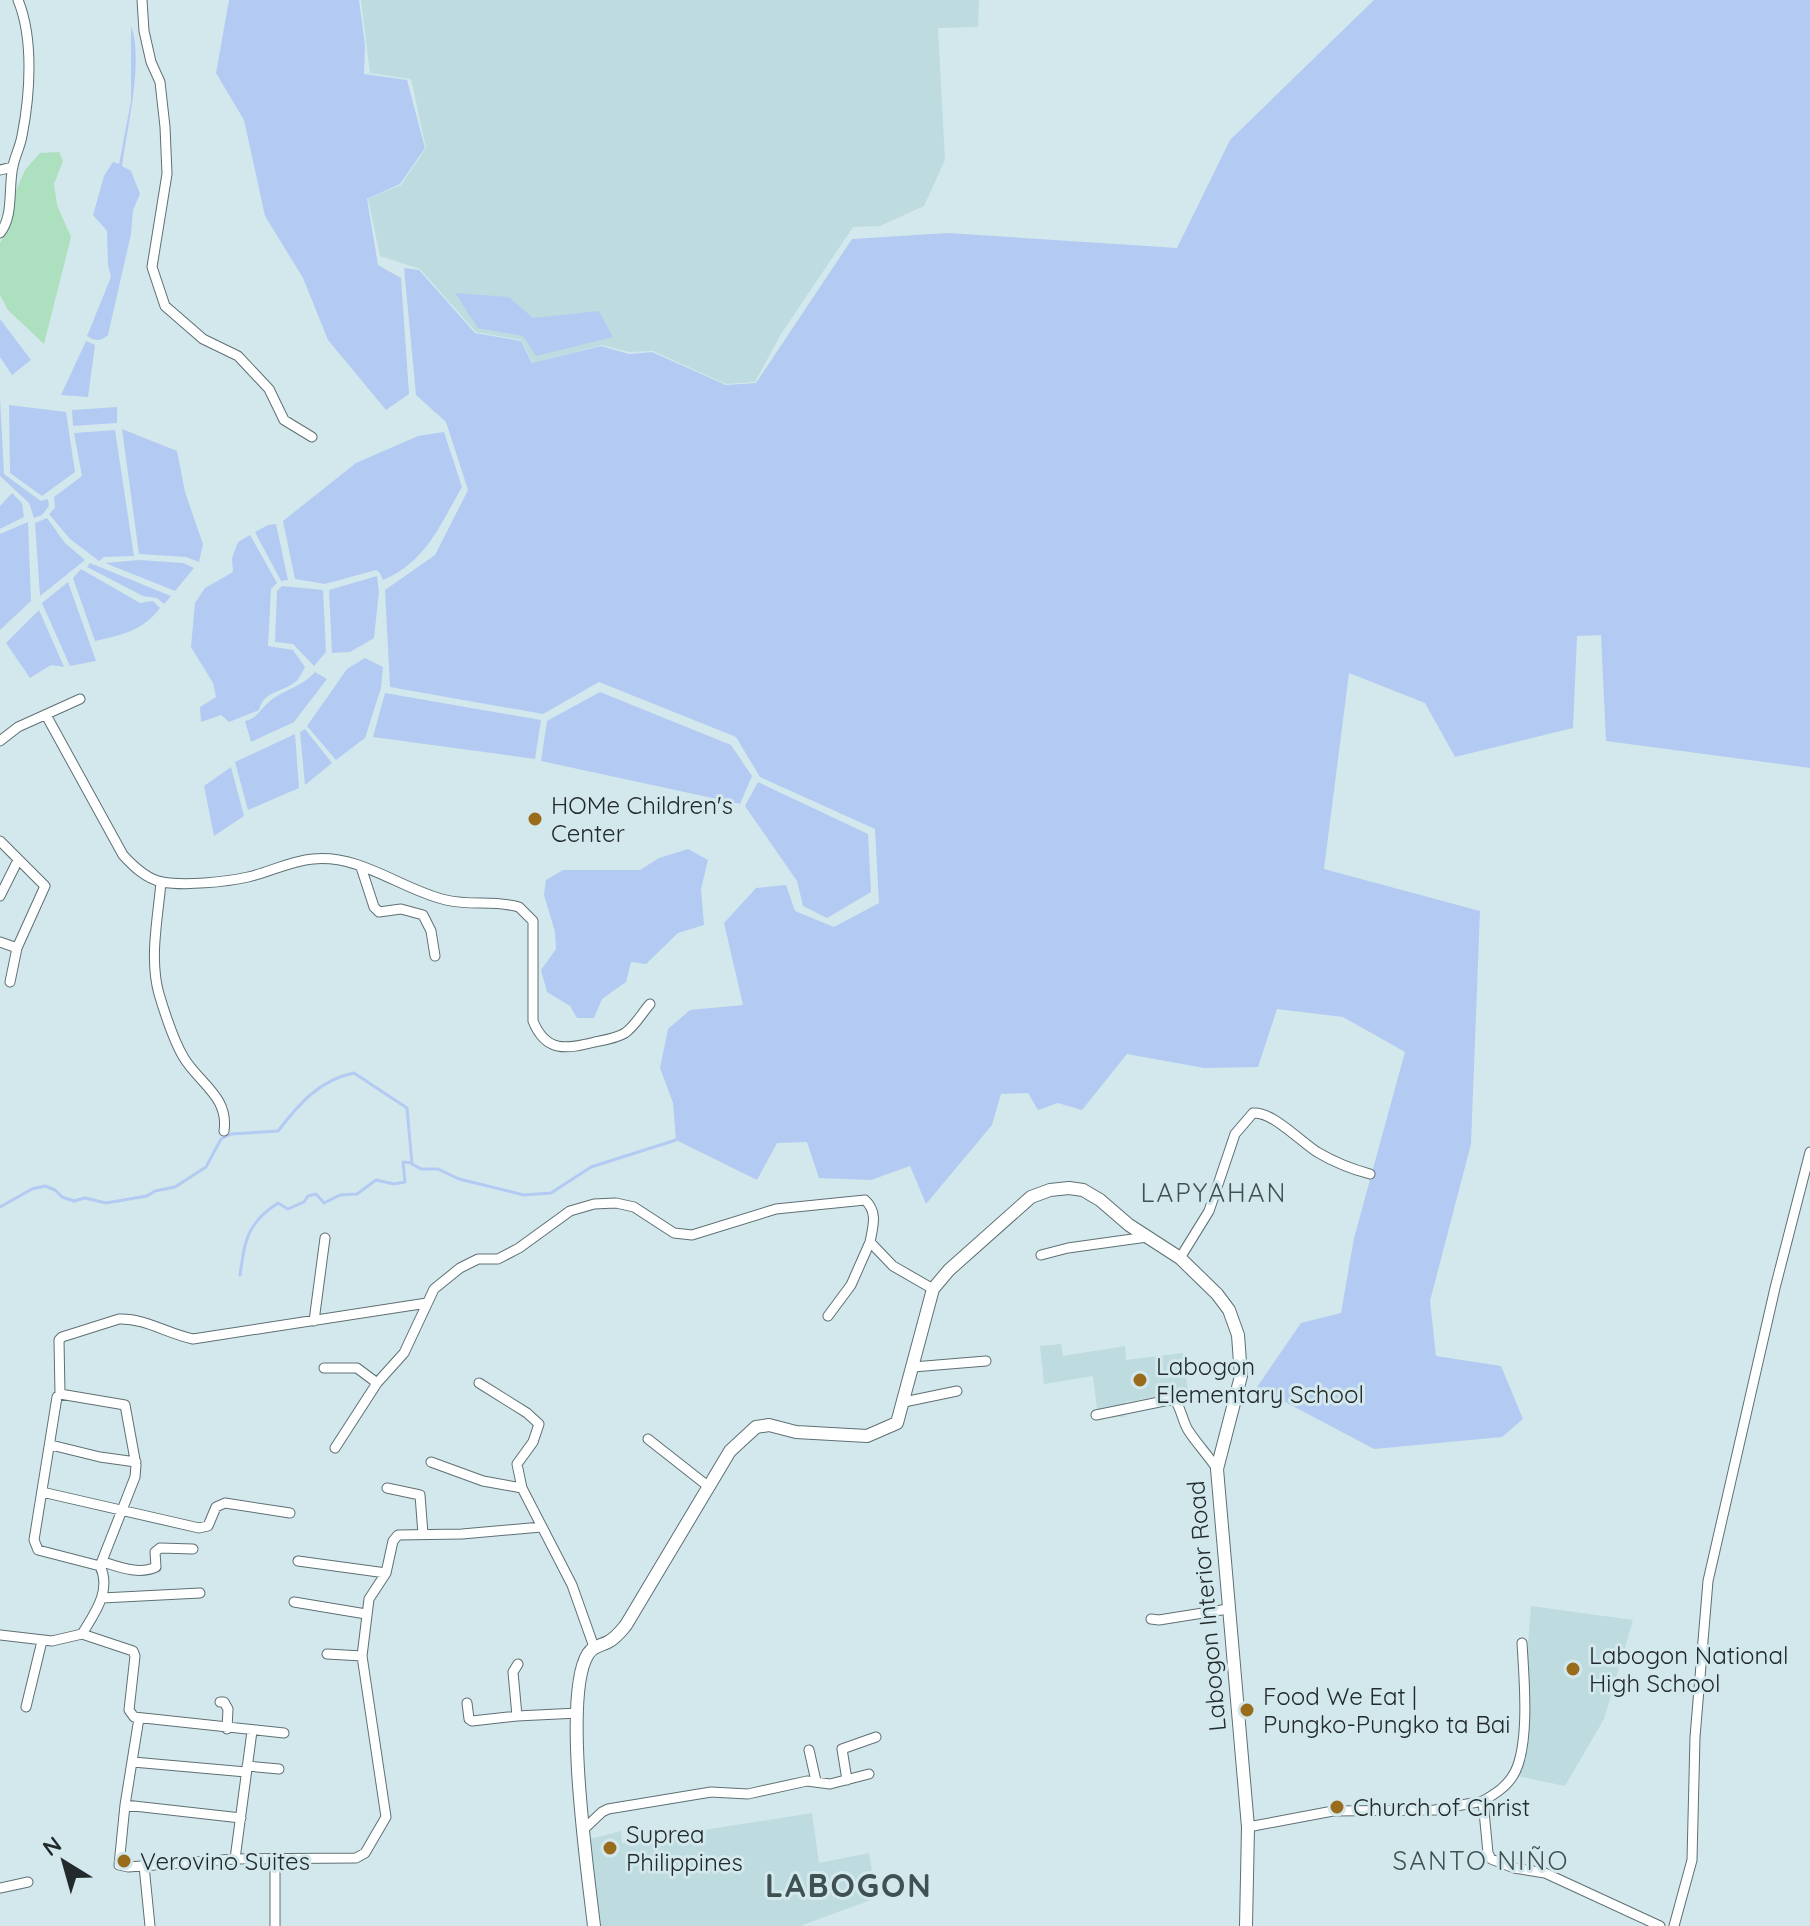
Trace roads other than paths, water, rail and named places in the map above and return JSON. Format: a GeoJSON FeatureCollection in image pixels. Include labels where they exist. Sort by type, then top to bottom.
{"type":"FeatureCollection","features":[{"type":"Feature","properties":{"kind":"street"},"geometry":{"type":"LineString","coordinates":[[0,233],[7,223],[28,80],[24,18],[18,0]]}},
{"type":"Feature","properties":{"kind":"street"},"geometry":{"type":"LineString","coordinates":[[142,0],[144,31],[151,62],[160,82],[165,127],[167,174],[152,267],[165,306],[203,339],[238,356],[269,389],[284,420],[312,437]]}},
{"type":"Feature","properties":{"kind":"street"},"geometry":{"type":"LineString","coordinates":[[0,170],[13,167]]}},
{"type":"Feature","properties":{"kind":"street"},"geometry":{"type":"LineString","coordinates":[[0,741],[18,727],[80,699]]}},
{"type":"Feature","properties":{"kind":"street"},"geometry":{"type":"LineString","coordinates":[[46,715],[123,855],[135,869],[161,882],[210,882],[247,877],[316,859],[361,867],[448,901],[512,905],[526,912],[533,921],[533,1021],[538,1032],[553,1045],[568,1048],[625,1033],[650,1004]]}},
{"type":"Feature","properties":{"kind":"street"},"geometry":{"type":"LineString","coordinates":[[0,841],[43,883],[45,889],[17,948],[10,982]]}},
{"type":"Feature","properties":{"kind":"street"},"geometry":{"type":"LineString","coordinates":[[0,896],[18,860]]}},
{"type":"Feature","properties":{"kind":"street"},"geometry":{"type":"LineString","coordinates":[[361,867],[374,907],[379,912],[401,909],[423,915],[431,931],[435,956]]}},
{"type":"Feature","properties":{"kind":"street"},"geometry":{"type":"LineString","coordinates":[[161,882],[154,973],[181,1055],[221,1103],[225,1113],[224,1131]]}},
{"type":"Feature","properties":{"kind":"street"},"geometry":{"type":"LineString","coordinates":[[0,942],[17,948]]}},
{"type":"Feature","properties":{"kind":"street"},"geometry":{"type":"LineString","coordinates":[[1180,1258],[1209,1211],[1235,1134],[1253,1113],[1260,1112],[1271,1118],[1318,1153],[1370,1174]]}},
{"type":"Feature","properties":{"kind":"street"},"geometry":{"type":"LineString","coordinates":[[1483,1801],[1491,1859],[1514,1868],[1545,1873],[1658,1926],[1675,1924],[1692,1860],[1695,1737],[1708,1581],[1775,1288],[1810,1152]]}},
{"type":"Feature","properties":{"kind":"street","name":"Labogon Interior Road"},"geometry":{"type":"LineString","coordinates":[[594,1647],[618,1635],[626,1625],[730,1451],[756,1427],[769,1425],[796,1432],[867,1436],[897,1423],[933,1289],[949,1270],[1031,1197],[1050,1190],[1083,1190],[1180,1258],[1223,1302],[1238,1335],[1241,1376],[1217,1469],[1248,1827],[1246,1926]]}},
{"type":"Feature","properties":{"kind":"street"},"geometry":{"type":"LineString","coordinates":[[335,1448],[377,1383],[404,1353],[434,1289],[460,1268],[478,1259],[498,1259],[519,1248],[570,1211],[594,1204],[616,1203],[634,1207],[674,1233],[692,1235],[776,1209],[865,1200],[873,1207],[870,1242],[851,1285],[828,1316]]}},
{"type":"Feature","properties":{"kind":"street"},"geometry":{"type":"LineString","coordinates":[[1041,1255],[1147,1237]]}},
{"type":"Feature","properties":{"kind":"street"},"geometry":{"type":"LineString","coordinates":[[314,1321],[325,1238]]}},
{"type":"Feature","properties":{"kind":"street"},"geometry":{"type":"LineString","coordinates":[[870,1242],[893,1266],[933,1289]]}},
{"type":"Feature","properties":{"kind":"street"},"geometry":{"type":"LineString","coordinates":[[193,1549],[160,1548],[155,1552],[156,1567],[147,1571],[38,1550],[34,1540],[60,1394],[59,1340],[83,1329],[128,1319],[193,1339],[427,1303]]}},
{"type":"Feature","properties":{"kind":"street"},"geometry":{"type":"LineString","coordinates":[[913,1367],[986,1361]]}},
{"type":"Feature","properties":{"kind":"street"},"geometry":{"type":"LineString","coordinates":[[324,1368],[357,1368],[377,1383]]}},
{"type":"Feature","properties":{"kind":"street"},"geometry":{"type":"LineString","coordinates":[[479,1383],[539,1424],[533,1442],[517,1464],[522,1488],[572,1585],[594,1647],[586,1656],[578,1713],[583,1830],[594,1926]]}},
{"type":"Feature","properties":{"kind":"street"},"geometry":{"type":"LineString","coordinates":[[904,1402],[957,1391]]}},
{"type":"Feature","properties":{"kind":"street"},"geometry":{"type":"LineString","coordinates":[[60,1394],[125,1405],[136,1462],[135,1477],[101,1564],[105,1578],[102,1598],[82,1634]]}},
{"type":"Feature","properties":{"kind":"street"},"geometry":{"type":"LineString","coordinates":[[1096,1415],[1174,1399],[1189,1432],[1217,1469]]}},
{"type":"Feature","properties":{"kind":"street"},"geometry":{"type":"LineString","coordinates":[[648,1439],[709,1487]]}},
{"type":"Feature","properties":{"kind":"street"},"geometry":{"type":"LineString","coordinates":[[51,1445],[136,1462]]}},
{"type":"Feature","properties":{"kind":"street"},"geometry":{"type":"LineString","coordinates":[[431,1462],[483,1481],[522,1488]]}},
{"type":"Feature","properties":{"kind":"street"},"geometry":{"type":"LineString","coordinates":[[387,1488],[420,1495],[423,1534]]}},
{"type":"Feature","properties":{"kind":"street"},"geometry":{"type":"LineString","coordinates":[[42,1492],[199,1528],[208,1526],[216,1507],[225,1503],[290,1513]]}},
{"type":"Feature","properties":{"kind":"street"},"geometry":{"type":"LineString","coordinates":[[139,1718],[119,1865],[235,1859],[356,1858],[365,1853],[386,1817],[362,1656],[369,1599],[386,1573],[395,1537],[541,1527]]}},
{"type":"Feature","properties":{"kind":"street"},"geometry":{"type":"LineString","coordinates":[[298,1561],[386,1573]]}},
{"type":"Feature","properties":{"kind":"street"},"geometry":{"type":"LineString","coordinates":[[102,1598],[200,1593]]}},
{"type":"Feature","properties":{"kind":"street"},"geometry":{"type":"LineString","coordinates":[[294,1602],[366,1614]]}},
{"type":"Feature","properties":{"kind":"street"},"geometry":{"type":"LineString","coordinates":[[1151,1619],[1228,1609]]}},
{"type":"Feature","properties":{"kind":"street"},"geometry":{"type":"LineString","coordinates":[[0,1635],[42,1641],[64,1640],[82,1634],[134,1653],[129,1710],[130,1714],[139,1718],[284,1733]]}},
{"type":"Feature","properties":{"kind":"street"},"geometry":{"type":"LineString","coordinates":[[26,1707],[42,1641]]}},
{"type":"Feature","properties":{"kind":"street"},"geometry":{"type":"LineString","coordinates":[[1248,1827],[1333,1811],[1435,1810],[1483,1801],[1500,1791],[1515,1772],[1523,1737],[1522,1643]]}},
{"type":"Feature","properties":{"kind":"street"},"geometry":{"type":"LineString","coordinates":[[327,1654],[362,1656]]}},
{"type":"Feature","properties":{"kind":"street"},"geometry":{"type":"LineString","coordinates":[[517,1716],[513,1672],[518,1664]]}},
{"type":"Feature","properties":{"kind":"street"},"geometry":{"type":"LineString","coordinates":[[220,1702],[224,1702],[228,1709],[227,1729]]}},
{"type":"Feature","properties":{"kind":"street"},"geometry":{"type":"LineString","coordinates":[[467,1703],[472,1721],[578,1713]]}},
{"type":"Feature","properties":{"kind":"street"},"geometry":{"type":"LineString","coordinates":[[235,1859],[252,1731]]}},
{"type":"Feature","properties":{"kind":"street"},"geometry":{"type":"LineString","coordinates":[[847,1780],[842,1749],[876,1737]]}},
{"type":"Feature","properties":{"kind":"street"},"geometry":{"type":"LineString","coordinates":[[809,1750],[816,1781]]}},
{"type":"Feature","properties":{"kind":"street"},"geometry":{"type":"LineString","coordinates":[[133,1762],[279,1769]]}},
{"type":"Feature","properties":{"kind":"street"},"geometry":{"type":"LineString","coordinates":[[583,1830],[608,1809],[711,1792],[748,1794],[816,1781],[830,1784],[869,1774]]}},
{"type":"Feature","properties":{"kind":"street"},"geometry":{"type":"LineString","coordinates":[[125,1805],[241,1818]]}},
{"type":"Feature","properties":{"kind":"street"},"geometry":{"type":"LineString","coordinates":[[275,1859],[275,1926]]}},
{"type":"Feature","properties":{"kind":"street"},"geometry":{"type":"LineString","coordinates":[[144,1866],[150,1926]]}},
{"type":"Feature","properties":{"kind":"street"},"geometry":{"type":"LineString","coordinates":[[0,1888],[28,1882]]}},
{"type":"Feature","properties":{"kind":"water"},"geometry":{"type":"Polygon","coordinates":[[[229,0],[359,0],[365,45],[364,74],[407,80],[425,148],[400,184],[367,199],[378,265],[401,278],[409,394],[386,410],[328,340],[303,278],[265,216],[244,120],[216,73],[229,0]]]}},
{"type":"Feature","properties":{"kind":"water"},"geometry":{"type":"Polygon","coordinates":[[[1374,0],[1810,0],[1810,768],[1606,741],[1601,635],[1577,636],[1573,728],[1455,757],[1425,703],[1349,673],[1324,869],[1480,911],[1471,1144],[1430,1301],[1436,1356],[1501,1366],[1523,1419],[1502,1437],[1374,1449],[1257,1387],[1301,1323],[1341,1313],[1354,1238],[1405,1052],[1343,1017],[1277,1009],[1258,1067],[1204,1068],[1127,1054],[1082,1110],[1058,1103],[1038,1110],[1028,1093],[1001,1094],[992,1125],[926,1204],[910,1166],[871,1180],[819,1178],[807,1142],[777,1143],[757,1180],[676,1140],[673,1103],[660,1068],[668,1029],[690,1010],[743,1005],[724,923],[756,888],[786,885],[795,911],[834,927],[879,903],[875,829],[760,777],[736,737],[599,682],[543,714],[390,687],[385,590],[435,555],[468,490],[446,422],[416,395],[404,268],[419,270],[475,333],[521,341],[532,363],[601,346],[629,354],[652,352],[726,385],[756,383],[852,239],[948,233],[1177,248],[1230,140],[1374,0]]]}},
{"type":"Feature","properties":{"kind":"water"},"geometry":{"type":"Polygon","coordinates":[[[131,26],[135,40],[135,75],[122,166],[131,171],[140,194],[133,210],[131,234],[108,335],[96,340],[87,336],[111,277],[107,231],[93,215],[104,176],[113,162],[119,164],[131,101],[131,26]]]}},
{"type":"Feature","properties":{"kind":"water"},"geometry":{"type":"Polygon","coordinates":[[[455,293],[509,297],[533,318],[599,311],[613,337],[536,356],[523,336],[478,328],[455,293]]]}},
{"type":"Feature","properties":{"kind":"water"},"geometry":{"type":"Polygon","coordinates":[[[0,319],[31,360],[12,375],[0,357],[0,319]]]}},
{"type":"Feature","properties":{"kind":"water"},"geometry":{"type":"Polygon","coordinates":[[[86,341],[95,345],[88,397],[61,395],[86,341]]]}},
{"type":"Feature","properties":{"kind":"water"},"geometry":{"type":"Polygon","coordinates":[[[0,397],[4,474],[41,501],[48,499],[49,506],[42,515],[34,518],[29,503],[0,476],[0,397]]]}},
{"type":"Feature","properties":{"kind":"water"},"geometry":{"type":"Polygon","coordinates":[[[9,405],[66,412],[75,472],[42,496],[10,473],[9,405]]]}},
{"type":"Feature","properties":{"kind":"water"},"geometry":{"type":"Polygon","coordinates":[[[117,407],[117,423],[73,426],[72,410],[117,407]]]}},
{"type":"Feature","properties":{"kind":"water"},"geometry":{"type":"Polygon","coordinates":[[[122,429],[177,451],[185,492],[203,544],[199,562],[186,557],[139,554],[122,429]]]}},
{"type":"Feature","properties":{"kind":"water"},"geometry":{"type":"Polygon","coordinates":[[[115,430],[134,556],[104,557],[99,561],[70,539],[49,514],[55,508],[54,497],[82,476],[74,433],[115,430]]]}},
{"type":"Feature","properties":{"kind":"water"},"geometry":{"type":"Polygon","coordinates":[[[444,432],[462,487],[421,553],[383,580],[376,570],[325,584],[295,579],[283,521],[356,463],[418,436],[444,432]]]}},
{"type":"Feature","properties":{"kind":"water"},"geometry":{"type":"Polygon","coordinates":[[[12,493],[22,503],[24,517],[0,529],[0,506],[12,493]]]}},
{"type":"Feature","properties":{"kind":"water"},"geometry":{"type":"Polygon","coordinates":[[[47,518],[65,543],[85,560],[40,596],[35,523],[47,518]]]}},
{"type":"Feature","properties":{"kind":"water"},"geometry":{"type":"Polygon","coordinates":[[[28,522],[31,601],[0,630],[0,534],[28,522]]]}},
{"type":"Feature","properties":{"kind":"water"},"geometry":{"type":"Polygon","coordinates":[[[276,524],[288,580],[281,581],[255,532],[276,524]]]}},
{"type":"Feature","properties":{"kind":"water"},"geometry":{"type":"Polygon","coordinates":[[[250,535],[277,583],[271,589],[268,646],[293,650],[305,667],[296,682],[265,699],[259,710],[229,722],[221,715],[201,722],[200,707],[216,697],[213,683],[191,647],[195,603],[205,588],[233,572],[232,558],[238,542],[250,535]]]}},
{"type":"Feature","properties":{"kind":"water"},"geometry":{"type":"Polygon","coordinates":[[[139,560],[183,563],[194,568],[175,591],[105,563],[139,560]]]}},
{"type":"Feature","properties":{"kind":"water"},"geometry":{"type":"Polygon","coordinates":[[[90,563],[171,596],[164,604],[157,598],[143,596],[87,567],[90,563]]]}},
{"type":"Feature","properties":{"kind":"water"},"geometry":{"type":"Polygon","coordinates":[[[81,569],[140,603],[153,601],[160,608],[139,627],[95,641],[73,578],[81,569]]]}},
{"type":"Feature","properties":{"kind":"water"},"geometry":{"type":"Polygon","coordinates":[[[377,576],[379,592],[374,638],[350,652],[332,653],[329,590],[377,576]]]}},
{"type":"Feature","properties":{"kind":"water"},"geometry":{"type":"Polygon","coordinates":[[[68,582],[96,661],[70,666],[42,603],[68,582]]]}},
{"type":"Feature","properties":{"kind":"water"},"geometry":{"type":"Polygon","coordinates":[[[282,586],[323,590],[326,652],[314,666],[293,644],[275,642],[277,591],[282,586]]]}},
{"type":"Feature","properties":{"kind":"water"},"geometry":{"type":"Polygon","coordinates":[[[39,610],[64,667],[51,665],[30,678],[6,643],[39,610]]]}},
{"type":"Feature","properties":{"kind":"water"},"geometry":{"type":"Polygon","coordinates":[[[365,658],[383,667],[381,688],[365,738],[336,760],[307,726],[347,669],[365,658]]]}},
{"type":"Feature","properties":{"kind":"water"},"geometry":{"type":"Polygon","coordinates":[[[315,672],[327,679],[294,722],[251,742],[245,721],[315,672]]]}},
{"type":"Feature","properties":{"kind":"water"},"geometry":{"type":"Polygon","coordinates":[[[600,692],[731,745],[752,776],[740,804],[541,761],[547,721],[600,692]]]}},
{"type":"Feature","properties":{"kind":"water"},"geometry":{"type":"Polygon","coordinates":[[[385,693],[541,720],[535,759],[373,737],[385,693]]]}},
{"type":"Feature","properties":{"kind":"water"},"geometry":{"type":"Polygon","coordinates":[[[305,729],[332,763],[305,785],[300,732],[305,729]]]}},
{"type":"Feature","properties":{"kind":"water"},"geometry":{"type":"Polygon","coordinates":[[[295,734],[299,788],[248,810],[235,762],[295,734]]]}},
{"type":"Feature","properties":{"kind":"water"},"geometry":{"type":"Polygon","coordinates":[[[231,767],[244,816],[214,836],[204,786],[231,767]]]}},
{"type":"Feature","properties":{"kind":"water"},"geometry":{"type":"Polygon","coordinates":[[[758,782],[868,834],[871,892],[827,918],[803,906],[797,881],[745,806],[758,782]]]}},
{"type":"Feature","properties":{"kind":"water"},"geometry":{"type":"Polygon","coordinates":[[[688,849],[708,860],[701,889],[704,925],[678,933],[646,964],[631,962],[626,982],[602,999],[594,1018],[577,1018],[570,1006],[547,992],[541,970],[556,949],[555,932],[544,895],[546,880],[563,870],[640,870],[659,858],[688,849]]]}},
{"type":"Feature","properties":{"kind":"waterway"},"geometry":{"type":"LineString","coordinates":[[0,1207],[32,1189],[45,1186],[74,1201],[85,1198],[106,1203],[147,1196],[175,1187],[206,1167],[221,1139],[231,1134],[278,1131],[320,1087],[354,1073],[407,1108],[412,1164],[421,1169],[438,1169],[459,1179],[524,1195],[551,1193],[591,1167],[676,1140]]}},
{"type":"Feature","properties":{"kind":"waterway"},"geometry":{"type":"LineString","coordinates":[[240,1275],[249,1233],[260,1218],[278,1203],[288,1209],[316,1194],[324,1203],[340,1195],[357,1194],[376,1180],[394,1184],[405,1182],[403,1162],[412,1163]]}},
{"type":"Feature","properties":{"kind":"place","name":"HOMe Children's Center"},"geometry":{"type":"Point","coordinates":[535,819]}},
{"type":"Feature","properties":{"kind":"place","name":"Labogon Elementary School"},"geometry":{"type":"Point","coordinates":[1140,1380]}},
{"type":"Feature","properties":{"kind":"place","name":"Labogon National High School"},"geometry":{"type":"Point","coordinates":[1573,1669]}},
{"type":"Feature","properties":{"kind":"place","name":"Food We Eat | Pungko-Pungko ta Bai"},"geometry":{"type":"Point","coordinates":[1247,1710]}},
{"type":"Feature","properties":{"kind":"place","name":"Church of Christ"},"geometry":{"type":"Point","coordinates":[1337,1807]}},
{"type":"Feature","properties":{"kind":"place","name":"Suprea Philippines"},"geometry":{"type":"Point","coordinates":[610,1848]}},
{"type":"Feature","properties":{"kind":"place","name":"Verovino Suites"},"geometry":{"type":"Point","coordinates":[124,1861]}},
{"type":"Feature","properties":{"kind":"district","name":"LAPYAHAN"},"geometry":{"type":"Point","coordinates":[1214,1192]}},
{"type":"Feature","properties":{"kind":"district","name":"SANTO NIÑO"},"geometry":{"type":"Point","coordinates":[1481,1860]}},
{"type":"Feature","properties":{"kind":"district","name":"LABOGON"},"geometry":{"type":"Point","coordinates":[849,1885]}}]}
